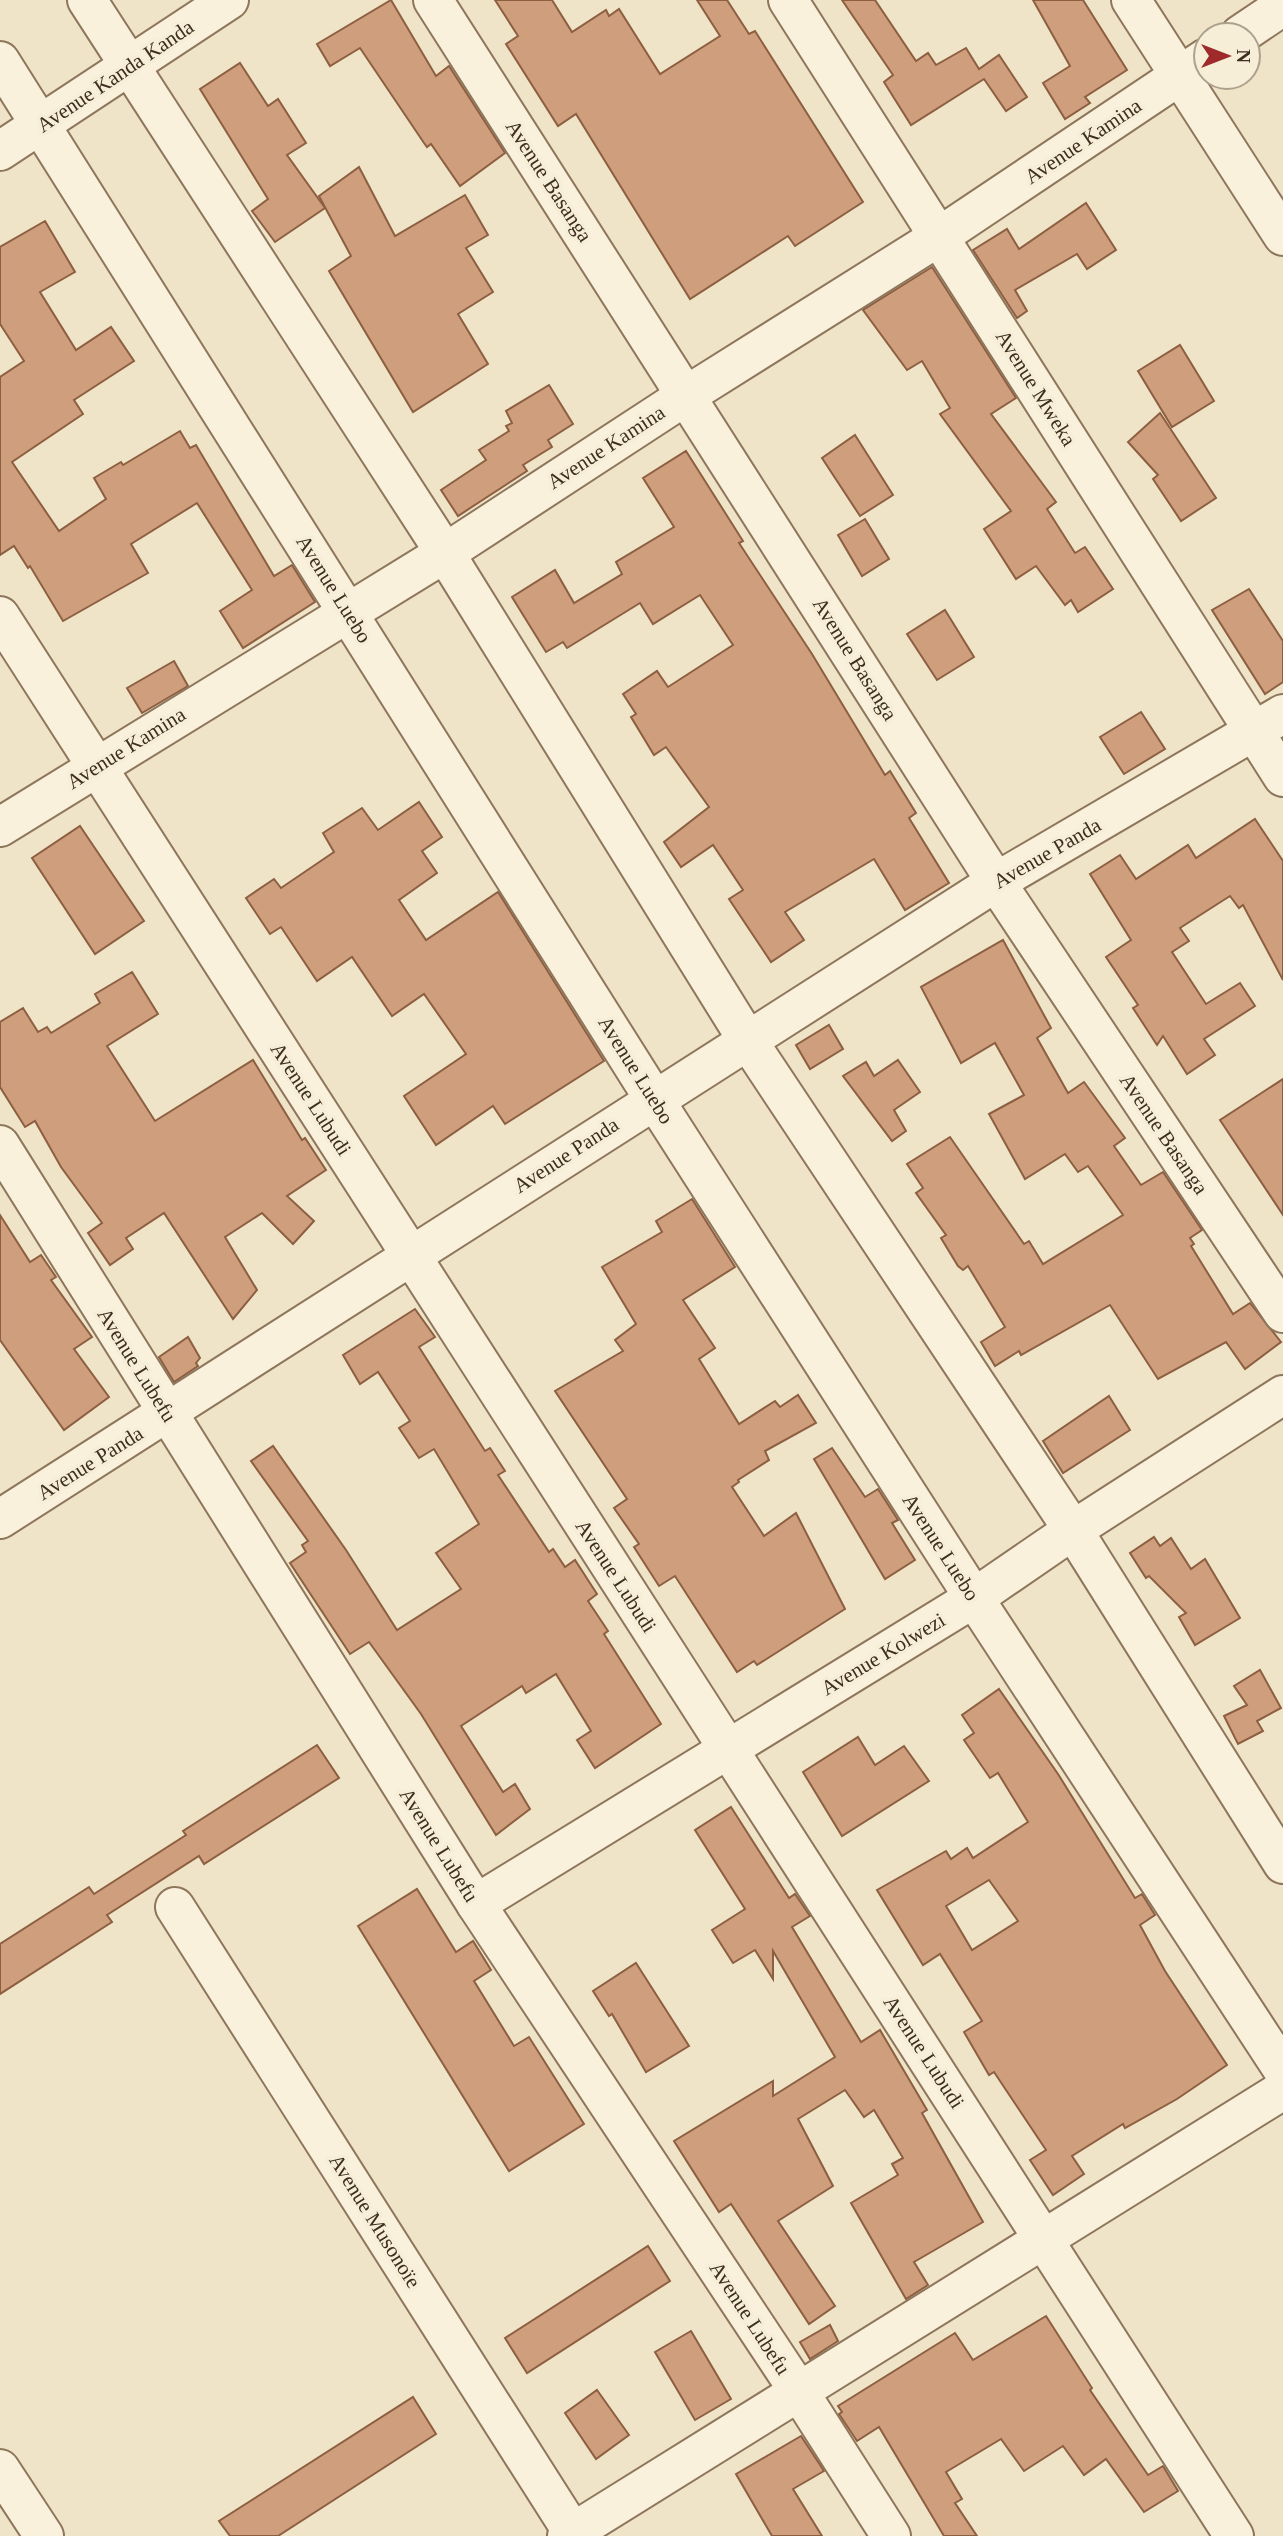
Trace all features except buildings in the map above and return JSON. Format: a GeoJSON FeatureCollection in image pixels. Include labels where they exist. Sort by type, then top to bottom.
{"type":"FeatureCollection","features":[{"type":"Feature","properties":{"kind":"street"},"geometry":{"type":"LineString","coordinates":[[87,0],[445,553],[748,1041],[1073,1531],[1283,1864]]}},
{"type":"Feature","properties":{"kind":"street","name":"Avenue Kanda Kanda"},"geometry":{"type":"LineString","coordinates":[[0,151],[229,0]]}},
{"type":"Feature","properties":{"kind":"street","name":"Avenue Basanga"},"geometry":{"type":"LineString","coordinates":[[433,0],[996,882],[1283,1313]]}},
{"type":"Feature","properties":{"kind":"street","name":"Avenue Mweka"},"geometry":{"type":"LineString","coordinates":[[788,0],[940,236],[1268,723],[1283,777]]}},
{"type":"Feature","properties":{"kind":"street"},"geometry":{"type":"LineString","coordinates":[[1131,0],[1192,66]]}},
{"type":"Feature","properties":{"kind":"street"},"geometry":{"type":"LineString","coordinates":[[1261,21],[1283,6]]}},
{"type":"Feature","properties":{"kind":"street","name":"Avenue Luebo"},"geometry":{"type":"LineString","coordinates":[[0,61],[654,1098],[974,1598],[1283,2070]]}},
{"type":"Feature","properties":{"kind":"street","name":"Avenue Kamina"},"geometry":{"type":"LineString","coordinates":[[0,827],[445,553],[687,395],[940,236],[1192,68]]}},
{"type":"Feature","properties":{"kind":"street"},"geometry":{"type":"LineString","coordinates":[[1206,91],[1283,236]]}},
{"type":"Feature","properties":{"kind":"street","name":"Avenue Lubudi"},"geometry":{"type":"LineString","coordinates":[[0,616],[1234,2536]]}},
{"type":"Feature","properties":{"kind":"street","name":"Avenue Panda"},"geometry":{"type":"LineString","coordinates":[[0,1519],[169,1414],[654,1098],[996,882],[1268,723]]}},
{"type":"Feature","properties":{"kind":"street","name":"Avenue Lubefu"},"geometry":{"type":"LineString","coordinates":[[0,1145],[476,1904],[891,2536]]}},
{"type":"Feature","properties":{"kind":"street","name":"Avenue Kolwezi"},"geometry":{"type":"LineString","coordinates":[[476,1904],[974,1598],[1283,1395]]}},
{"type":"Feature","properties":{"kind":"street","name":"Avenue Musonoïe"},"geometry":{"type":"LineString","coordinates":[[176,1907],[572,2535]]}},
{"type":"Feature","properties":{"kind":"street"},"geometry":{"type":"LineString","coordinates":[[572,2535],[797,2390],[1283,2090]]}},
{"type":"Feature","properties":{"kind":"street"},"geometry":{"type":"LineString","coordinates":[[0,2469],[44,2536]]}}]}
